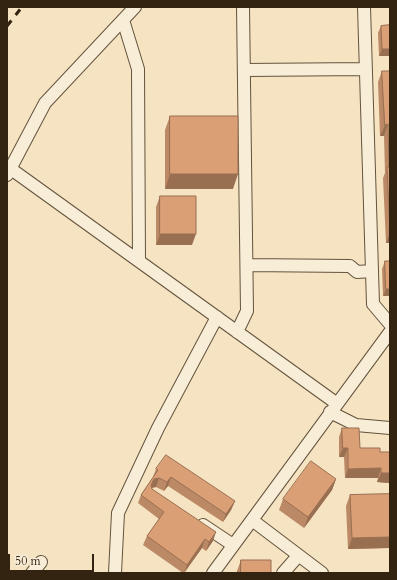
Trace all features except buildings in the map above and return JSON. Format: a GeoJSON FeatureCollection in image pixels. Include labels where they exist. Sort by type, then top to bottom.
{"type":"FeatureCollection","features":[{"type":"Feature","properties":{"kind":"street"},"geometry":{"type":"LineString","coordinates":[[135,7],[45,103],[9,172],[139,261],[237,332],[356,425],[390,428]]}},
{"type":"Feature","properties":{"kind":"street"},"geometry":{"type":"LineString","coordinates":[[237,332],[247,311],[243,7]]}},
{"type":"Feature","properties":{"kind":"street"},"geometry":{"type":"LineString","coordinates":[[364,7],[373,304],[390,324]]}},
{"type":"Feature","properties":{"kind":"street"},"geometry":{"type":"LineString","coordinates":[[123,20],[138,69],[139,261]]}},
{"type":"Feature","properties":{"kind":"street"},"geometry":{"type":"LineString","coordinates":[[244,70],[366,69]]}},
{"type":"Feature","properties":{"kind":"street"},"geometry":{"type":"LineString","coordinates":[[246,265],[350,266],[357,272],[372,271]]}},
{"type":"Feature","properties":{"kind":"street"},"geometry":{"type":"LineString","coordinates":[[115,573],[118,513],[158,428],[216,317]]}},
{"type":"Feature","properties":{"kind":"street"},"geometry":{"type":"LineString","coordinates":[[213,573],[390,332]]}},
{"type":"Feature","properties":{"kind":"street"},"geometry":{"type":"LineString","coordinates":[[194,519],[234,545]]}},
{"type":"Feature","properties":{"kind":"street"},"geometry":{"type":"LineString","coordinates":[[252,520],[322,573]]}},
{"type":"Feature","properties":{"kind":"street"},"geometry":{"type":"LineString","coordinates":[[283,573],[298,556]]}},
{"type":"Feature","properties":{"kind":"street"},"geometry":{"type":"LineString","coordinates":[[32,573],[41,562]]}},
{"type":"Feature","properties":{"kind":"railway"},"geometry":{"type":"LineString","coordinates":[[7,26],[22,7]]}}]}
